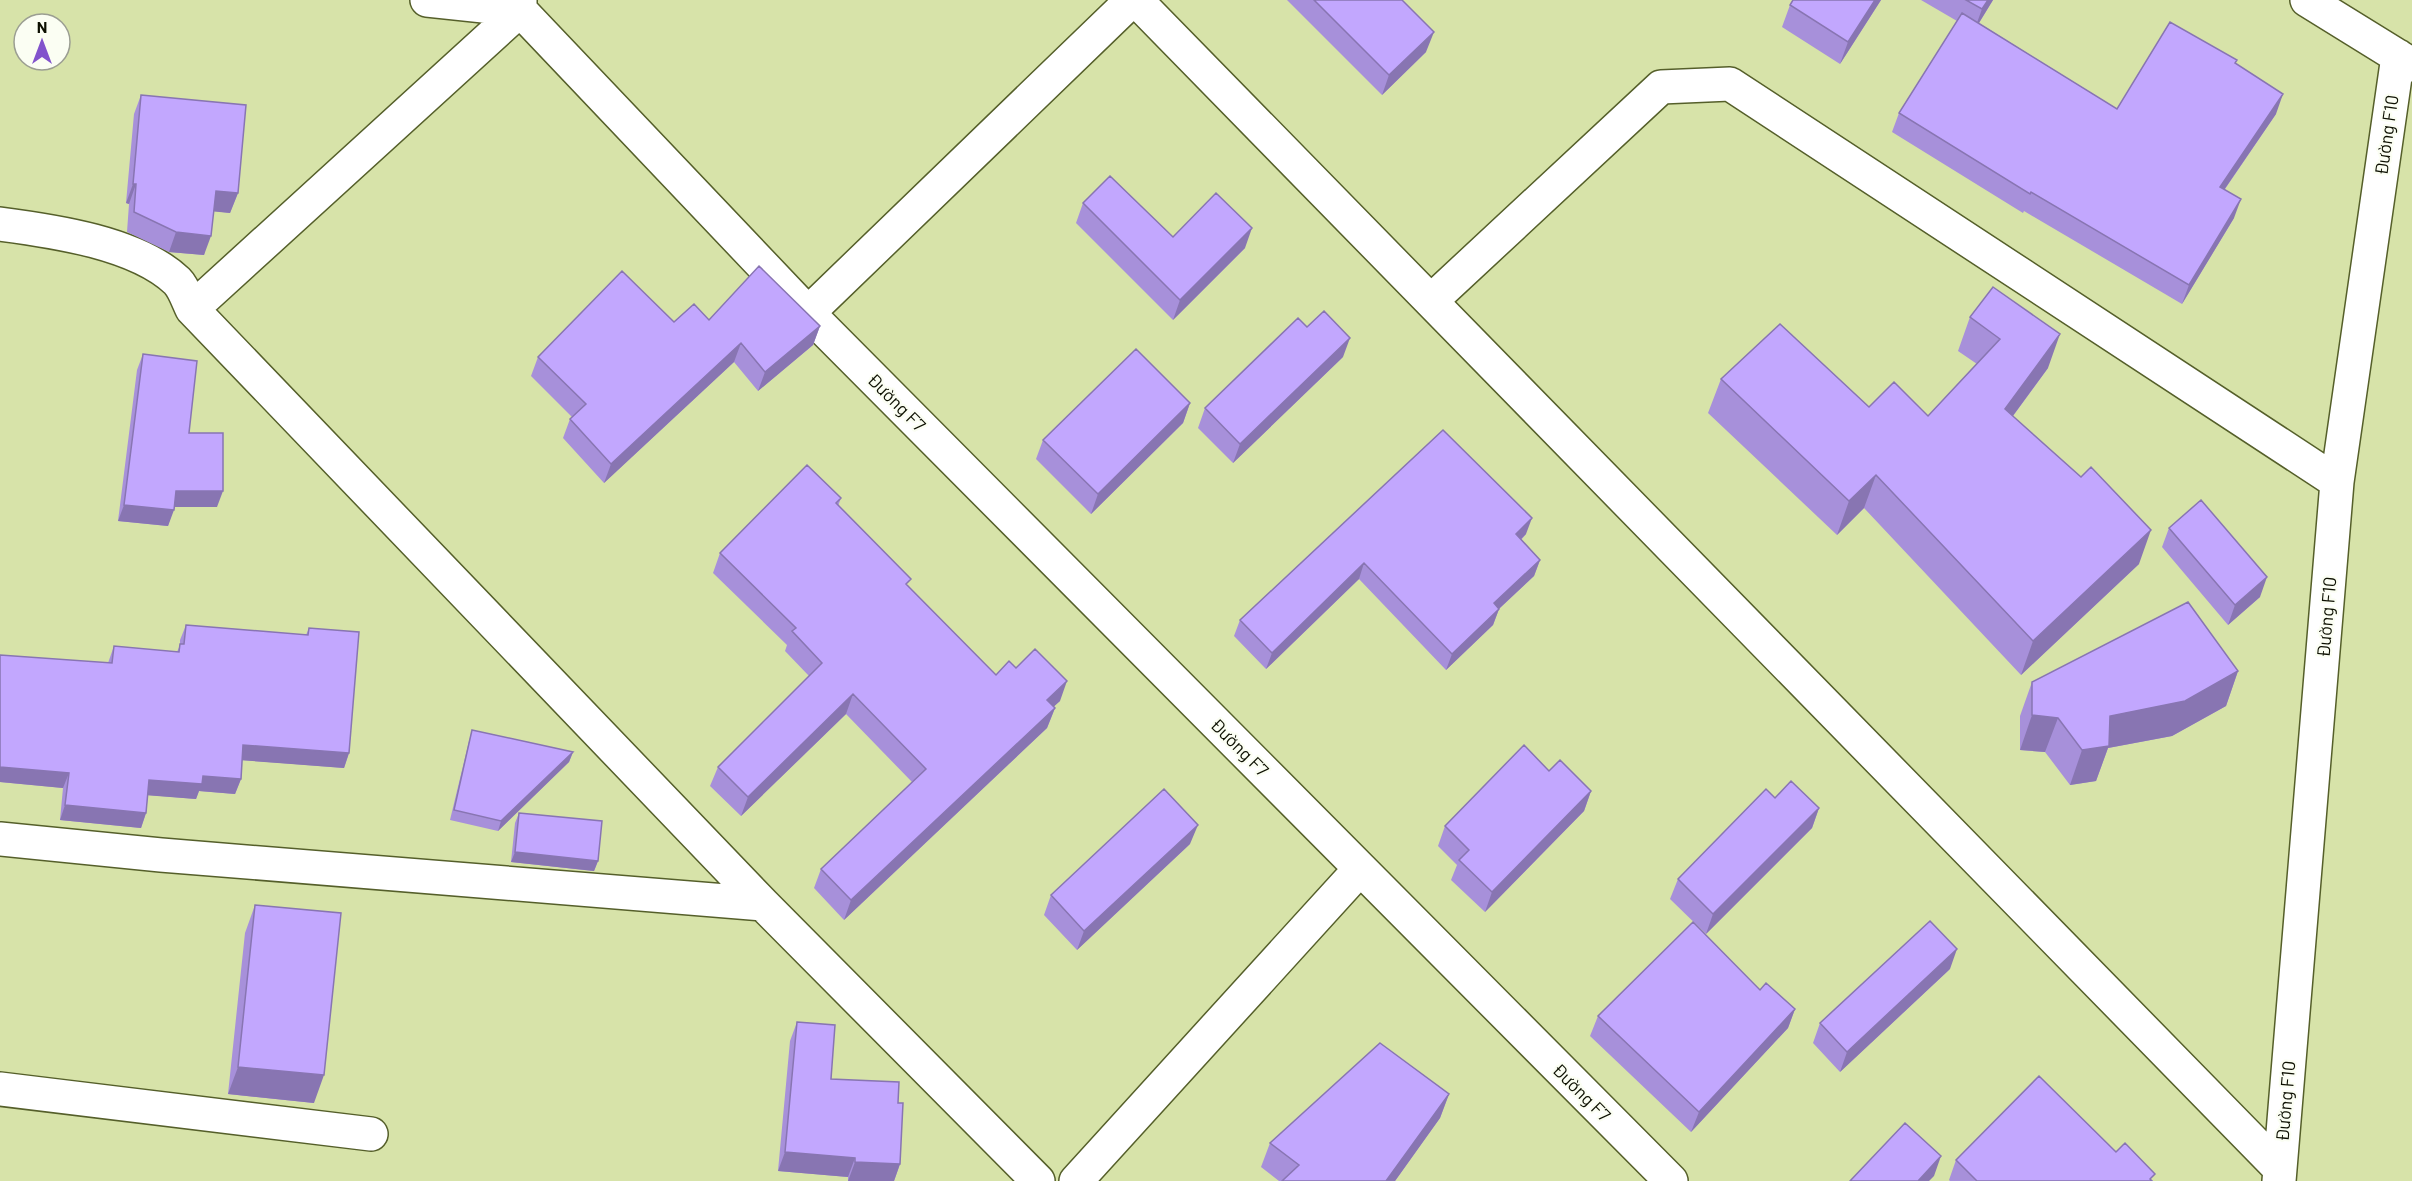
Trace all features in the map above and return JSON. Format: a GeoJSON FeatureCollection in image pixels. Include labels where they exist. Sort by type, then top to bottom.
{"type":"FeatureCollection","features":[{"type":"Feature","properties":{"kind":"street"},"geometry":{"type":"LineString","coordinates":[[427,0],[520,5]]}},
{"type":"Feature","properties":{"kind":"street"},"geometry":{"type":"LineString","coordinates":[[808,313],[1134,0],[1431,301],[2279,1175]]}},
{"type":"Feature","properties":{"kind":"street"},"geometry":{"type":"LineString","coordinates":[[2307,0],[2405,60]]}},
{"type":"Feature","properties":{"kind":"street"},"geometry":{"type":"LineString","coordinates":[[192,309],[520,5]]}},
{"type":"Feature","properties":{"kind":"street","name":"Đường F7"},"geometry":{"type":"LineString","coordinates":[[520,5],[808,313],[1671,1181]]}},
{"type":"Feature","properties":{"kind":"street","name":"Đường F10"},"geometry":{"type":"LineString","coordinates":[[2279,1175],[2337,482],[2405,60]]}},
{"type":"Feature","properties":{"kind":"street"},"geometry":{"type":"LineString","coordinates":[[1431,301],[1661,87],[1730,84],[2337,482]]}},
{"type":"Feature","properties":{"kind":"street"},"geometry":{"type":"LineString","coordinates":[[0,224],[95,242],[154,263],[179,283],[192,309],[763,904],[1038,1181]]}},
{"type":"Feature","properties":{"kind":"street"},"geometry":{"type":"LineString","coordinates":[[0,839],[173,856],[763,904]]}},
{"type":"Feature","properties":{"kind":"street"},"geometry":{"type":"LineString","coordinates":[[1076,1181],[1360,869]]}},
{"type":"Feature","properties":{"kind":"street"},"geometry":{"type":"LineString","coordinates":[[0,1089],[371,1134]]}},
{"type":"Feature","properties":{"kind":"building"},"geometry":{"type":"Polygon","coordinates":[[[1314,0],[1402,0],[1434,32],[1389,75],[1314,0]]]}},
{"type":"Feature","properties":{"kind":"building"},"geometry":{"type":"Polygon","coordinates":[[[1793,0],[1875,0],[1848,42],[1790,5],[1793,0]]]}},
{"type":"Feature","properties":{"kind":"building"},"geometry":{"type":"Polygon","coordinates":[[[1966,0],[1988,0],[1982,9],[1966,0]]]}},
{"type":"Feature","properties":{"kind":"building"},"geometry":{"type":"Polygon","coordinates":[[[1962,13],[2117,109],[2170,22],[2237,60],[2235,63],[2283,94],[2220,187],[2241,199],[2189,285],[2031,192],[2030,194],[1899,113],[1962,13]]]}},
{"type":"Feature","properties":{"kind":"building"},"geometry":{"type":"Polygon","coordinates":[[[141,95],[246,105],[238,193],[216,191],[211,236],[176,232],[134,212],[136,184],[133,184],[141,95]]]}},
{"type":"Feature","properties":{"kind":"building"},"geometry":{"type":"Polygon","coordinates":[[[1110,176],[1173,237],[1216,193],[1252,228],[1180,300],[1083,203],[1110,176]]]}},
{"type":"Feature","properties":{"kind":"building"},"geometry":{"type":"Polygon","coordinates":[[[759,266],[820,326],[765,372],[741,343],[611,464],[570,419],[586,404],[538,357],[622,271],[674,322],[694,304],[709,320],[759,266]]]}},
{"type":"Feature","properties":{"kind":"building"},"geometry":{"type":"Polygon","coordinates":[[[1993,287],[2060,334],[2005,409],[2081,477],[2091,467],[2151,530],[2033,641],[1876,475],[1849,501],[1721,379],[1780,324],[1869,407],[1894,382],[1928,416],[2000,339],[1970,317],[1993,287]]]}},
{"type":"Feature","properties":{"kind":"building"},"geometry":{"type":"Polygon","coordinates":[[[1324,311],[1350,338],[1240,444],[1205,408],[1298,318],[1307,327],[1324,311]]]}},
{"type":"Feature","properties":{"kind":"building"},"geometry":{"type":"Polygon","coordinates":[[[1136,349],[1190,403],[1098,494],[1043,440],[1136,349]]]}},
{"type":"Feature","properties":{"kind":"building"},"geometry":{"type":"Polygon","coordinates":[[[143,354],[197,361],[189,433],[223,433],[223,491],[176,491],[174,510],[124,505],[143,354]]]}},
{"type":"Feature","properties":{"kind":"building"},"geometry":{"type":"Polygon","coordinates":[[[1443,430],[1532,518],[1516,534],[1540,560],[1494,603],[1499,609],[1452,654],[1364,563],[1272,653],[1240,620],[1443,430]]]}},
{"type":"Feature","properties":{"kind":"building"},"geometry":{"type":"Polygon","coordinates":[[[807,465],[841,498],[836,503],[911,579],[906,584],[996,675],[1009,661],[1016,668],[1035,649],[1067,681],[1047,700],[1055,708],[851,900],[821,869],[926,769],[853,694],[748,797],[718,767],[822,663],[792,631],[796,628],[720,553],[807,465]]]}},
{"type":"Feature","properties":{"kind":"building"},"geometry":{"type":"Polygon","coordinates":[[[2201,500],[2267,577],[2235,605],[2169,528],[2201,500]]]}},
{"type":"Feature","properties":{"kind":"building"},"geometry":{"type":"Polygon","coordinates":[[[2188,602],[2238,671],[2185,701],[2110,716],[2109,746],[2082,750],[2058,718],[2032,715],[2032,682],[2188,602]]]}},
{"type":"Feature","properties":{"kind":"building"},"geometry":{"type":"Polygon","coordinates":[[[186,625],[308,635],[309,628],[359,632],[349,753],[243,745],[241,779],[203,776],[202,784],[149,780],[146,813],[65,805],[69,773],[0,767],[0,655],[112,663],[114,646],[179,652],[180,644],[184,644],[186,625]]]}},
{"type":"Feature","properties":{"kind":"building"},"geometry":{"type":"Polygon","coordinates":[[[472,730],[573,752],[501,821],[454,810],[472,730]]]}},
{"type":"Feature","properties":{"kind":"building"},"geometry":{"type":"Polygon","coordinates":[[[1524,745],[1549,771],[1560,760],[1591,791],[1492,892],[1459,860],[1469,850],[1445,826],[1524,745]]]}},
{"type":"Feature","properties":{"kind":"building"},"geometry":{"type":"Polygon","coordinates":[[[1791,781],[1819,808],[1713,914],[1678,879],[1766,789],[1775,798],[1791,781]]]}},
{"type":"Feature","properties":{"kind":"building"},"geometry":{"type":"Polygon","coordinates":[[[1164,789],[1198,825],[1084,931],[1051,895],[1164,789]]]}},
{"type":"Feature","properties":{"kind":"building"},"geometry":{"type":"Polygon","coordinates":[[[519,813],[602,821],[598,861],[515,852],[519,813]]]}},
{"type":"Feature","properties":{"kind":"building"},"geometry":{"type":"Polygon","coordinates":[[[255,905],[341,913],[324,1075],[238,1067],[255,905]]]}},
{"type":"Feature","properties":{"kind":"building"},"geometry":{"type":"Polygon","coordinates":[[[1930,921],[1957,949],[1847,1052],[1820,1023],[1930,921]]]}},
{"type":"Feature","properties":{"kind":"building"},"geometry":{"type":"Polygon","coordinates":[[[1693,922],[1760,990],[1766,983],[1795,1009],[1699,1112],[1598,1016],[1693,922]]]}},
{"type":"Feature","properties":{"kind":"building"},"geometry":{"type":"Polygon","coordinates":[[[797,1022],[835,1025],[831,1079],[899,1082],[898,1103],[903,1103],[900,1164],[855,1162],[855,1158],[785,1152],[797,1022]]]}},
{"type":"Feature","properties":{"kind":"building"},"geometry":{"type":"Polygon","coordinates":[[[1380,1043],[1449,1094],[1386,1181],[1282,1181],[1299,1165],[1270,1143],[1380,1043]]]}},
{"type":"Feature","properties":{"kind":"building"},"geometry":{"type":"Polygon","coordinates":[[[2039,1076],[2116,1152],[2125,1143],[2155,1174],[2150,1179],[2152,1181],[1977,1181],[1956,1160],[2039,1076]]]}},
{"type":"Feature","properties":{"kind":"building"},"geometry":{"type":"Polygon","coordinates":[[[1905,1123],[1941,1156],[1918,1181],[1850,1181],[1905,1123]]]}}]}
